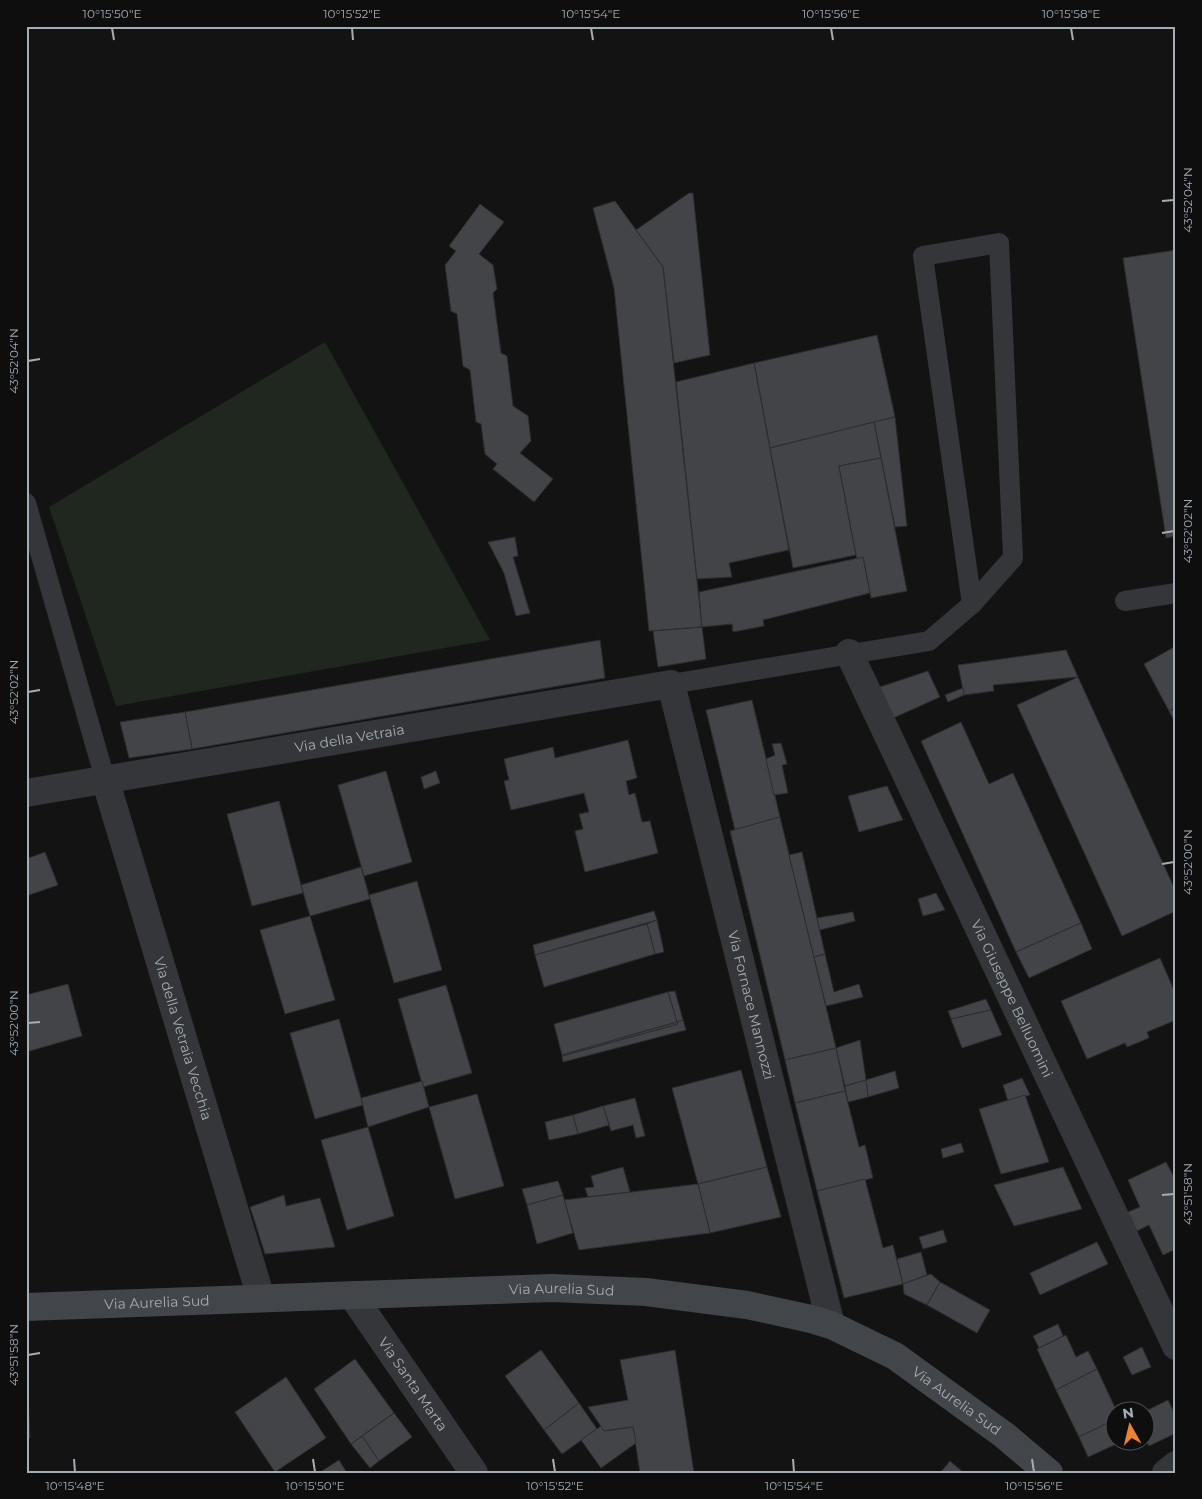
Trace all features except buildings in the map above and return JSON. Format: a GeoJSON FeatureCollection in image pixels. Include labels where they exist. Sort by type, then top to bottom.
{"type":"FeatureCollection","features":[{"type":"Feature","properties":{"kind":"main road","name":"Via Aurelia Sud"},"geometry":{"type":"LineString","coordinates":[[26,1307],[552,1288],[646,1292],[747,1305],[831,1325],[895,1356],[1004,1435],[1049,1473]]}},
{"type":"Feature","properties":{"kind":"street","name":"Via Giuseppe Belluomini"},"geometry":{"type":"LineString","coordinates":[[848,653],[1176,1346]]}},
{"type":"Feature","properties":{"kind":"street","name":"Via della Vetraia"},"geometry":{"type":"LineString","coordinates":[[26,793],[671,684]]}},
{"type":"Feature","properties":{"kind":"street","name":"Via Fornace Mannozzi"},"geometry":{"type":"LineString","coordinates":[[671,684],[831,1325]]}},
{"type":"Feature","properties":{"kind":"street","name":"Via della Vetraia Vecchia"},"geometry":{"type":"LineString","coordinates":[[105,779],[261,1298]]}},
{"type":"Feature","properties":{"kind":"street","name":"Via Santa Marta"},"geometry":{"type":"LineString","coordinates":[[352,1295],[474,1473]]}},
{"type":"Feature","properties":{"kind":"street"},"geometry":{"type":"LineString","coordinates":[[1166,1473],[1176,1465]]}},
{"type":"Feature","properties":{"kind":"lane"},"geometry":{"type":"LineString","coordinates":[[671,684],[929,641],[972,604],[1013,558],[999,243],[923,256],[972,604]]}},
{"type":"Feature","properties":{"kind":"lane"},"geometry":{"type":"LineString","coordinates":[[26,503],[105,779]]}},
{"type":"Feature","properties":{"kind":"lane"},"geometry":{"type":"LineString","coordinates":[[1125,601],[1176,593]]}},
{"type":"Feature","properties":{"kind":"shaded area"},"geometry":{"type":"Polygon","coordinates":[[[325,342],[490,640],[116,706],[49,507],[325,342]]]}}]}
